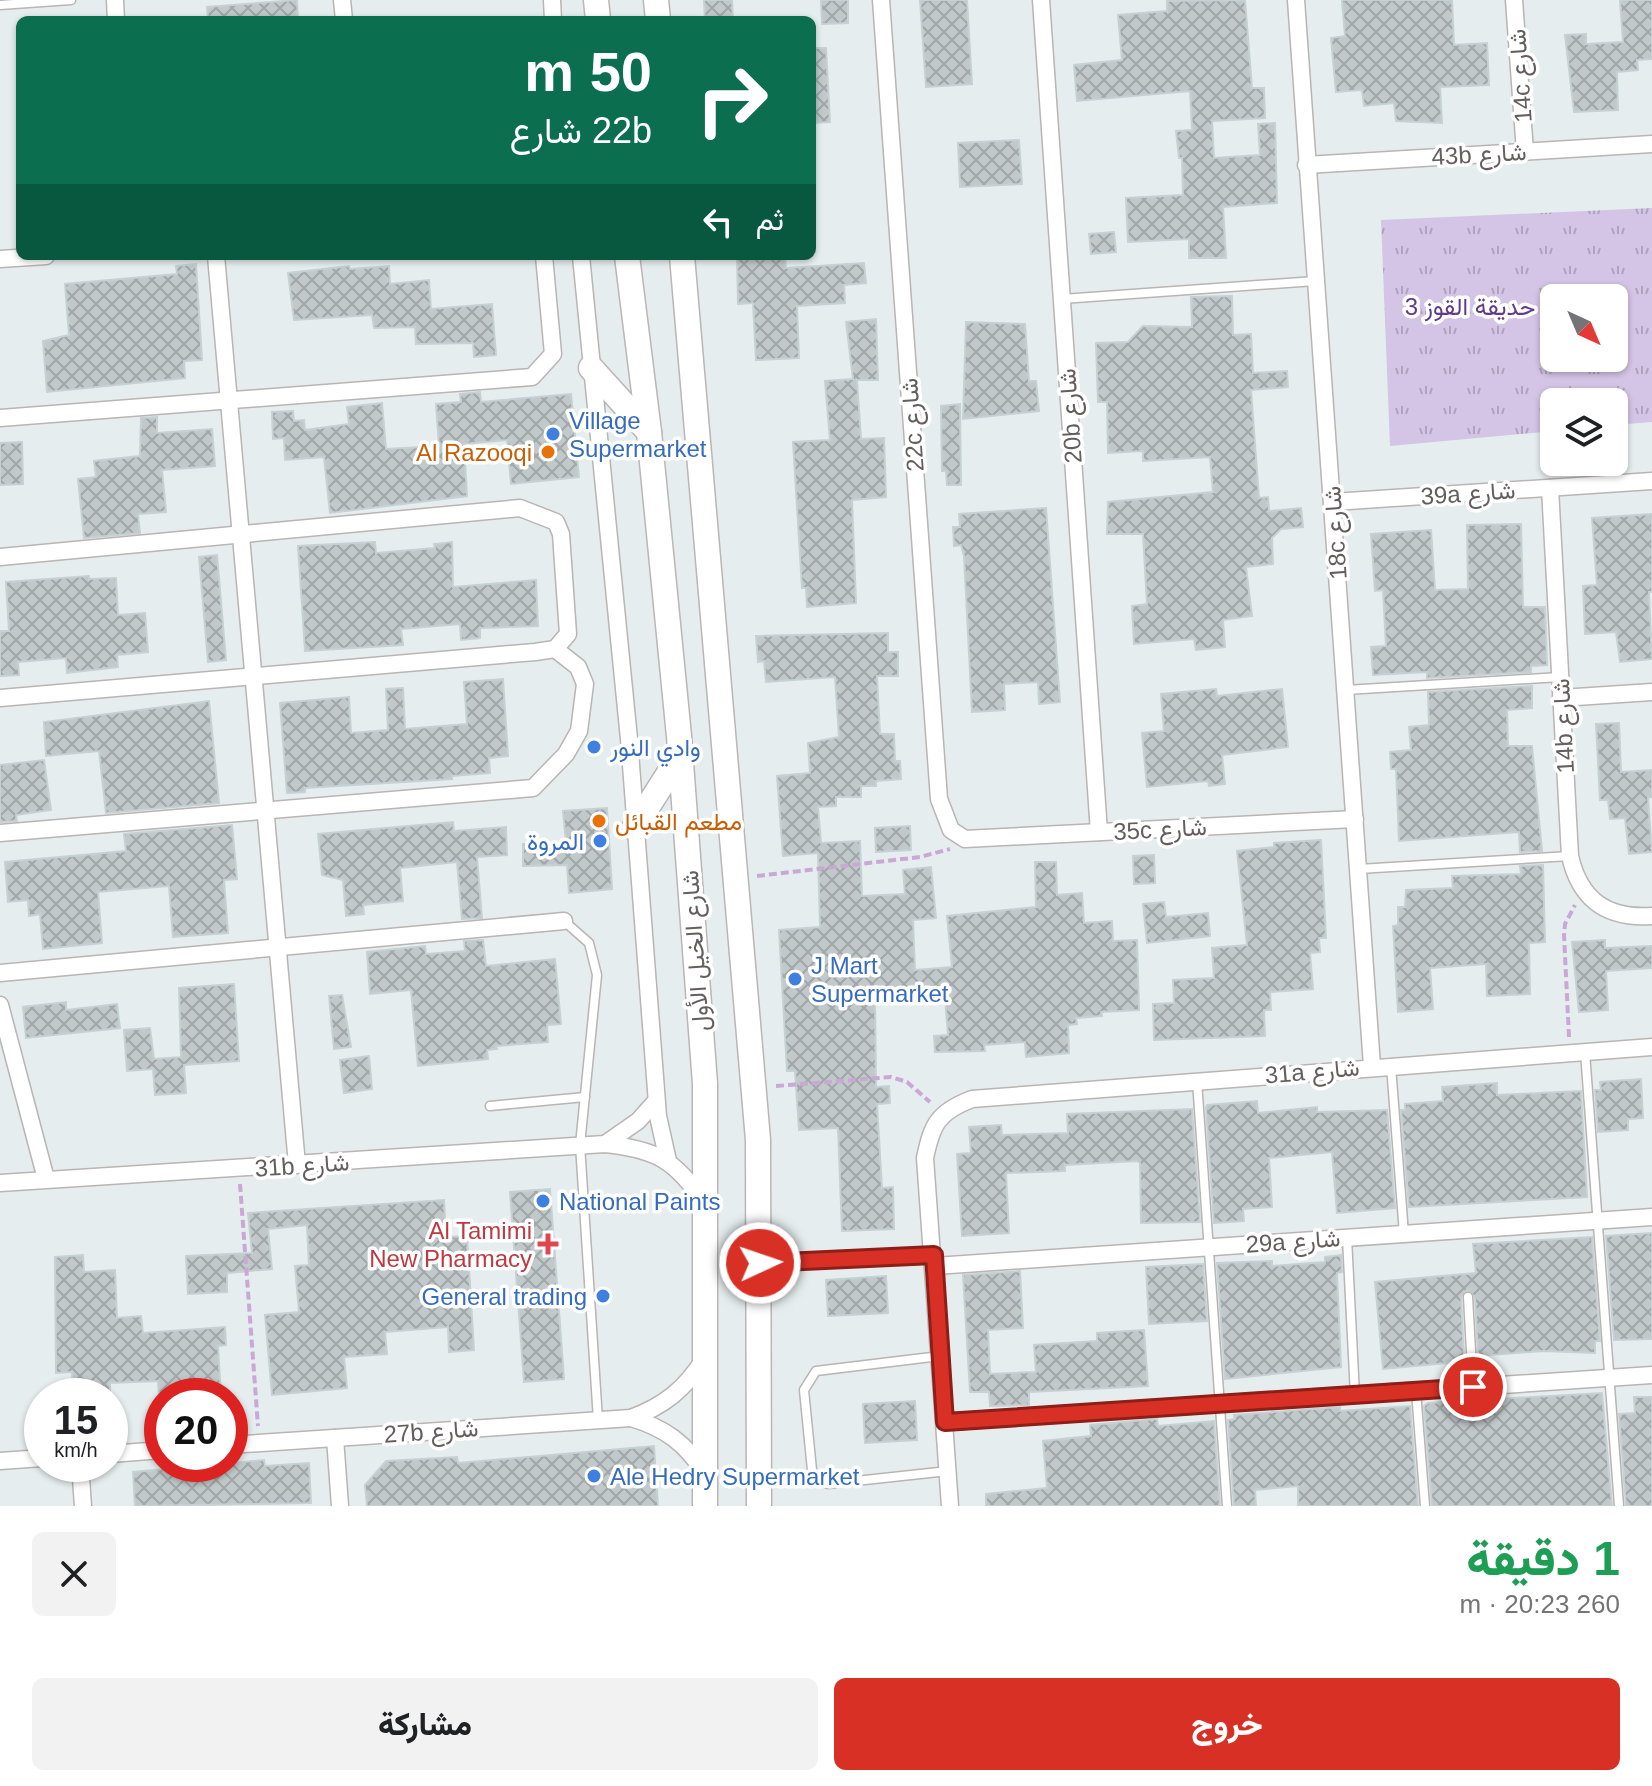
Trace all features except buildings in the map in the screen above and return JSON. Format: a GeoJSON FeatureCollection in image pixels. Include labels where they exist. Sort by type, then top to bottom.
{"type":"FeatureCollection","features":[{"type":"Feature","properties":{"kind":"main road","name":"شارع الخيل الأول"},"geometry":{"type":"LineString","coordinates":[[628,260],[649,432],[680,756],[705,1084],[705,1506]]}},
{"type":"Feature","properties":{"kind":"main road","name":"شارع الخيل الأول"},"geometry":{"type":"LineString","coordinates":[[682,260],[753,1088],[760,1263],[759,1506]]}},
{"type":"Feature","properties":{"kind":"main road"},"geometry":{"type":"LineString","coordinates":[[591,368],[649,432]]}},
{"type":"Feature","properties":{"kind":"main road"},"geometry":{"type":"LineString","coordinates":[[634,828],[680,756]]}},
{"type":"Feature","properties":{"kind":"street","name":"22c شارع"},"geometry":{"type":"LineString","coordinates":[[881,0],[939,799],[951,830],[965,839]]}},
{"type":"Feature","properties":{"kind":"street","name":"20b شارع"},"geometry":{"type":"LineString","coordinates":[[1041,0],[1099,832]]}},
{"type":"Feature","properties":{"kind":"street","name":"18c شارع"},"geometry":{"type":"LineString","coordinates":[[1296,0],[1372,1066]]}},
{"type":"Feature","properties":{"kind":"street","name":"14c شارع"},"geometry":{"type":"LineString","coordinates":[[1514,0],[1525,152]]}},
{"type":"Feature","properties":{"kind":"street","name":"43b شارع"},"geometry":{"type":"LineString","coordinates":[[1306,165],[1652,144]]}},
{"type":"Feature","properties":{"kind":"street"},"geometry":{"type":"LineString","coordinates":[[216,260],[297,1165]]}},
{"type":"Feature","properties":{"kind":"street"},"geometry":{"type":"LineString","coordinates":[[0,418],[228,398],[532,377],[553,354],[544,260]]}},
{"type":"Feature","properties":{"kind":"street"},"geometry":{"type":"LineString","coordinates":[[581,260],[629,739],[656,1101],[668,1161]]}},
{"type":"Feature","properties":{"kind":"street","name":"39a شارع"},"geometry":{"type":"LineString","coordinates":[[1333,502],[1652,481]]}},
{"type":"Feature","properties":{"kind":"street","name":"14b شارع"},"geometry":{"type":"LineString","coordinates":[[1550,488],[1570,856],[1575,877],[1586,896]]}},
{"type":"Feature","properties":{"kind":"street"},"geometry":{"type":"LineString","coordinates":[[0,557],[520,508],[556,522],[561,534],[568,634],[555,649]]}},
{"type":"Feature","properties":{"kind":"street"},"geometry":{"type":"LineString","coordinates":[[0,698],[555,649],[578,667],[585,684],[579,731],[566,754],[533,788],[0,833]]}},
{"type":"Feature","properties":{"kind":"street"},"geometry":{"type":"LineString","coordinates":[[1561,698],[1652,692]]}},
{"type":"Feature","properties":{"kind":"street","name":"35c شارع"},"geometry":{"type":"LineString","coordinates":[[965,839],[1355,819]]}},
{"type":"Feature","properties":{"kind":"street"},"geometry":{"type":"LineString","coordinates":[[1586,896],[1603,909],[1623,916],[1649,916]]}},
{"type":"Feature","properties":{"kind":"street"},"geometry":{"type":"LineString","coordinates":[[0,973],[564,921]]}},
{"type":"Feature","properties":{"kind":"street"},"geometry":{"type":"LineString","coordinates":[[0,1005],[46,1179]]}},
{"type":"Feature","properties":{"kind":"street","name":"31a شارع"},"geometry":{"type":"LineString","coordinates":[[937,1119],[954,1106],[972,1099],[1372,1066],[1652,1047]]}},
{"type":"Feature","properties":{"kind":"street"},"geometry":{"type":"LineString","coordinates":[[605,1144],[628,1130],[656,1101]]}},
{"type":"Feature","properties":{"kind":"street"},"geometry":{"type":"LineString","coordinates":[[937,1119],[925,1158],[950,1506]]}},
{"type":"Feature","properties":{"kind":"street","name":"31b شارع"},"geometry":{"type":"LineString","coordinates":[[0,1183],[605,1144],[633,1147],[668,1161],[682,1173],[707,1208]]}},
{"type":"Feature","properties":{"kind":"street","name":"29a شارع"},"geometry":{"type":"LineString","coordinates":[[934,1260],[1208,1247],[1652,1217]]}},
{"type":"Feature","properties":{"kind":"street","name":"27b شارع"},"geometry":{"type":"LineString","coordinates":[[248,1444],[631,1418],[666,1402],[681,1390],[704,1359]]}},
{"type":"Feature","properties":{"kind":"street"},"geometry":{"type":"LineString","coordinates":[[945,1422],[1652,1375]]}},
{"type":"Feature","properties":{"kind":"street","name":"27b شارع"},"geometry":{"type":"LineString","coordinates":[[631,1418],[675,1436],[692,1453],[705,1473]]}},
{"type":"Feature","properties":{"kind":"street"},"geometry":{"type":"LineString","coordinates":[[335,1438],[340,1506]]}},
{"type":"Feature","properties":{"kind":"street"},"geometry":{"type":"LineString","coordinates":[[0,1461],[24,1459]]}},
{"type":"Feature","properties":{"kind":"street"},"geometry":{"type":"LineString","coordinates":[[81,1482],[83,1506]]}},
{"type":"Feature","properties":{"kind":"lane"},"geometry":{"type":"LineString","coordinates":[[0,5],[71,0]]}},
{"type":"Feature","properties":{"kind":"lane"},"geometry":{"type":"LineString","coordinates":[[1062,299],[1315,281]]}},
{"type":"Feature","properties":{"kind":"lane"},"geometry":{"type":"LineString","coordinates":[[1346,690],[1560,677]]}},
{"type":"Feature","properties":{"kind":"lane"},"geometry":{"type":"LineString","coordinates":[[1359,869],[1570,856]]}},
{"type":"Feature","properties":{"kind":"lane"},"geometry":{"type":"LineString","coordinates":[[564,921],[589,943],[597,975],[580,1145],[598,1420]]}},
{"type":"Feature","properties":{"kind":"lane"},"geometry":{"type":"LineString","coordinates":[[1577,1052],[1597,1220],[1619,1506]]}},
{"type":"Feature","properties":{"kind":"lane"},"geometry":{"type":"LineString","coordinates":[[1391,1065],[1404,1234]]}},
{"type":"Feature","properties":{"kind":"lane"},"geometry":{"type":"LineString","coordinates":[[1197,1081],[1227,1506]]}},
{"type":"Feature","properties":{"kind":"lane"},"geometry":{"type":"LineString","coordinates":[[490,1106],[585,1097]]}},
{"type":"Feature","properties":{"kind":"lane"},"geometry":{"type":"LineString","coordinates":[[1347,1238],[1355,1395]]}},
{"type":"Feature","properties":{"kind":"lane"},"geometry":{"type":"LineString","coordinates":[[760,1263],[934,1260]]}},
{"type":"Feature","properties":{"kind":"lane"},"geometry":{"type":"LineString","coordinates":[[1468,1297],[1473,1387]]}},
{"type":"Feature","properties":{"kind":"lane"},"geometry":{"type":"LineString","coordinates":[[941,1356],[816,1371],[804,1390],[813,1480],[828,1484],[948,1471]]}},
{"type":"Feature","properties":{"kind":"lane"},"geometry":{"type":"LineString","coordinates":[[1416,1390],[1425,1506]]}},
{"type":"Feature","properties":{"kind":"path"},"geometry":{"type":"LineString","coordinates":[[735,878],[920,857],[952,848],[965,839]]}},
{"type":"Feature","properties":{"kind":"path"},"geometry":{"type":"LineString","coordinates":[[1577,1052],[1565,924],[1569,912],[1586,896]]}},
{"type":"Feature","properties":{"kind":"path"},"geometry":{"type":"LineString","coordinates":[[753,1088],[891,1077],[921,1091],[937,1119]]}},
{"type":"Feature","properties":{"kind":"path"},"geometry":{"type":"LineString","coordinates":[[239,1169],[259,1443]]}},
{"type":"Feature","properties":{"kind":"green space","name":"حديقة القوز 3"},"geometry":{"type":"Polygon","coordinates":[[[1652,208],[1652,422],[1628,424],[1628,388],[1540,388],[1540,432],[1390,446],[1381,220],[1652,208]]]}},
{"type":"Feature","properties":{"kind":"place","name":"Village Supermarket"},"geometry":{"type":"Point","coordinates":[553,434]}},
{"type":"Feature","properties":{"kind":"place","name":"Al Razooqi"},"geometry":{"type":"Point","coordinates":[548,452]}},
{"type":"Feature","properties":{"kind":"place","name":"وادي النور"},"geometry":{"type":"Point","coordinates":[594,747]}},
{"type":"Feature","properties":{"kind":"place","name":"مطعم القبائل"},"geometry":{"type":"Point","coordinates":[599,821]}},
{"type":"Feature","properties":{"kind":"place","name":"المروة"},"geometry":{"type":"Point","coordinates":[600,841]}},
{"type":"Feature","properties":{"kind":"place","name":"J Mart Supermarket"},"geometry":{"type":"Point","coordinates":[795,979]}},
{"type":"Feature","properties":{"kind":"place","name":"National Paints"},"geometry":{"type":"Point","coordinates":[543,1201]}},
{"type":"Feature","properties":{"kind":"place","name":"Al Tamimi New Pharmacy"},"geometry":{"type":"Point","coordinates":[548,1244]}},
{"type":"Feature","properties":{"kind":"place","name":"General trading"},"geometry":{"type":"Point","coordinates":[603,1296]}},
{"type":"Feature","properties":{"kind":"place","name":"Ale Hedry Supermarket"},"geometry":{"type":"Point","coordinates":[594,1476]}},
{"type":"Feature","properties":{"kind":"route"},"geometry":{"type":"LineString","coordinates":[[760,1263],[934,1255],[945,1422],[1473,1387]]}}]}
